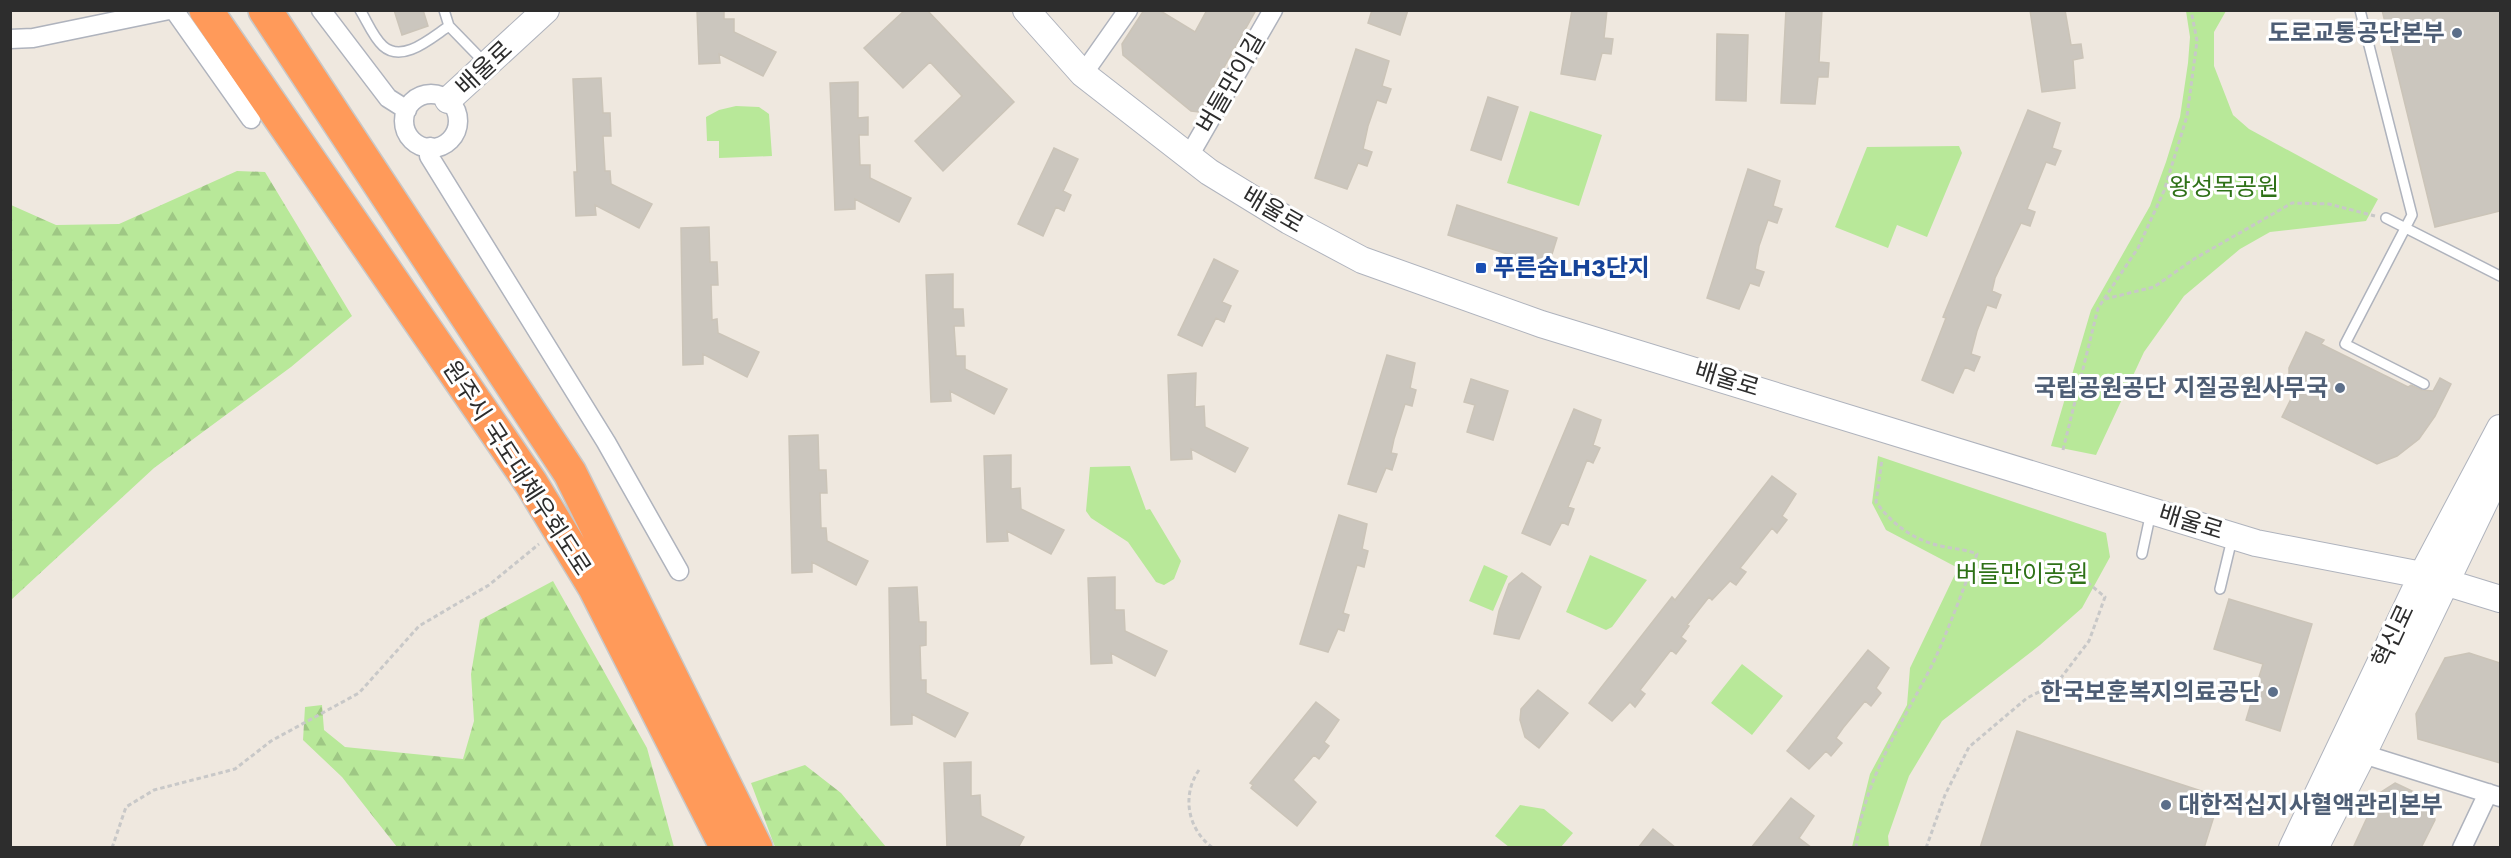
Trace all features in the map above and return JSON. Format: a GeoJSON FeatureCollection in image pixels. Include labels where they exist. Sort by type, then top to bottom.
{"type":"FeatureCollection","features":[{"type":"Feature","properties":{"kind":"highway","name":"원주시 국도대체우회도로"},"geometry":{"type":"LineString","coordinates":[[206,10],[262,113],[537,492],[595,588],[727,848]]}},
{"type":"Feature","properties":{"kind":"highway"},"geometry":{"type":"LineString","coordinates":[[265,10],[570,473],[756,848]]}},
{"type":"Feature","properties":{"kind":"street"},"geometry":{"type":"LineString","coordinates":[[10,39],[33,38],[169,10]]}},
{"type":"Feature","properties":{"kind":"street"},"geometry":{"type":"LineString","coordinates":[[174,10],[262,113]]}},
{"type":"Feature","properties":{"kind":"street"},"geometry":{"type":"LineString","coordinates":[[321,10],[388,98],[406,110]]}},
{"type":"Feature","properties":{"kind":"street","name":"배울로"},"geometry":{"type":"LineString","coordinates":[[448,100],[546,10]]}},
{"type":"Feature","properties":{"kind":"street","name":"배울로"},"geometry":{"type":"LineString","coordinates":[[1026,10],[1083,74],[1209,172],[1289,221],[1362,260],[1541,324],[2256,543],[2422,575],[2500,599]]}},
{"type":"Feature","properties":{"kind":"street"},"geometry":{"type":"LineString","coordinates":[[1083,74],[1128,10]]}},
{"type":"Feature","properties":{"kind":"street","name":"버들만이길"},"geometry":{"type":"LineString","coordinates":[[1189,156],[1273,10]]}},
{"type":"Feature","properties":{"kind":"street"},"geometry":{"type":"LineString","coordinates":[[428,94],[437,94],[448,100],[456,112],[456,129],[447,142],[430,147],[414,142],[404,119],[406,110],[412,102],[428,94]]}},
{"type":"Feature","properties":{"kind":"street"},"geometry":{"type":"LineString","coordinates":[[430,147],[429,156],[606,442],[679,571]]}},
{"type":"Feature","properties":{"kind":"street","name":"혁신로"},"geometry":{"type":"LineString","coordinates":[[2292,848],[2422,575],[2500,428]]}},
{"type":"Feature","properties":{"kind":"street","name":"혁신로"},"geometry":{"type":"LineString","coordinates":[[2314,848],[2363,754],[2500,470]]}},
{"type":"Feature","properties":{"kind":"street"},"geometry":{"type":"LineString","coordinates":[[2363,754],[2494,795],[2462,848]]}},
{"type":"Feature","properties":{"kind":"lane"},"geometry":{"type":"LineString","coordinates":[[360,10],[383,46],[396,52],[406,52],[449,26]]}},
{"type":"Feature","properties":{"kind":"lane"},"geometry":{"type":"LineString","coordinates":[[444,10],[449,26],[487,65]]}},
{"type":"Feature","properties":{"kind":"lane"},"geometry":{"type":"LineString","coordinates":[[2360,10],[2412,215],[2345,344],[2424,384]]}},
{"type":"Feature","properties":{"kind":"lane"},"geometry":{"type":"LineString","coordinates":[[2386,218],[2500,276]]}},
{"type":"Feature","properties":{"kind":"lane"},"geometry":{"type":"LineString","coordinates":[[2142,554],[2151,510]]}},
{"type":"Feature","properties":{"kind":"lane"},"geometry":{"type":"LineString","coordinates":[[2220,589],[2233,535]]}},
{"type":"Feature","properties":{"kind":"path"},"geometry":{"type":"LineString","coordinates":[[2063,450],[2098,308],[2142,239],[2164,191],[2187,116],[2197,41],[2191,10]]}},
{"type":"Feature","properties":{"kind":"path"},"geometry":{"type":"LineString","coordinates":[[2104,299],[2154,288],[2194,259],[2292,203],[2329,204],[2386,218]]}},
{"type":"Feature","properties":{"kind":"path"},"geometry":{"type":"LineString","coordinates":[[1856,848],[1859,829],[1880,760],[1934,659],[1977,554],[1938,546],[1905,532],[1887,517],[1876,502],[1882,459]]}},
{"type":"Feature","properties":{"kind":"path"},"geometry":{"type":"LineString","coordinates":[[112,848],[126,807],[154,790],[235,769],[271,741],[359,693],[419,626],[489,585],[540,543]]}},
{"type":"Feature","properties":{"kind":"path"},"geometry":{"type":"LineString","coordinates":[[1926,848],[1946,795],[1969,747],[2027,698],[2057,683],[2089,641],[2105,597],[2070,567]]}},
{"type":"Feature","properties":{"kind":"path"},"geometry":{"type":"LineString","coordinates":[[1199,770],[1193,777],[1189,805],[1190,821],[1200,838],[1212,848]]}},
{"type":"Feature","properties":{"kind":"green space","name":"왕성목공원"},"geometry":{"type":"Polygon","coordinates":[[[2186,11],[2226,11],[2214,32],[2214,66],[2233,115],[2249,129],[2378,199],[2366,221],[2270,232],[2240,249],[2184,296],[2144,352],[2096,455],[2051,446],[2091,310],[2150,206],[2180,117],[2190,37],[2186,11]]]}},
{"type":"Feature","properties":{"kind":"green space"},"geometry":{"type":"Polygon","coordinates":[[[736,106],[759,107],[769,114],[772,156],[719,158],[719,141],[707,141],[706,117],[719,110],[736,106]]]}},
{"type":"Feature","properties":{"kind":"green space"},"geometry":{"type":"Polygon","coordinates":[[[1530,111],[1602,135],[1579,206],[1507,183],[1530,111]]]}},
{"type":"Feature","properties":{"kind":"green space"},"geometry":{"type":"Polygon","coordinates":[[[1959,146],[1962,153],[1927,237],[1897,225],[1888,248],[1835,227],[1867,147],[1959,146]]]}},
{"type":"Feature","properties":{"kind":"green space"},"geometry":{"type":"Polygon","coordinates":[[[237,171],[265,172],[352,316],[291,367],[154,468],[11,600],[11,205],[56,225],[119,224],[237,171]]]}},
{"type":"Feature","properties":{"kind":"green space","name":"버들만이공원"},"geometry":{"type":"Polygon","coordinates":[[[1878,456],[2106,533],[2110,557],[2082,608],[2040,645],[1942,721],[1909,776],[1888,836],[1889,847],[1852,847],[1870,774],[1907,705],[1910,668],[1958,568],[1886,530],[1872,503],[1878,456]]]}},
{"type":"Feature","properties":{"kind":"green space"},"geometry":{"type":"Polygon","coordinates":[[[1130,466],[1146,510],[1150,509],[1181,561],[1174,579],[1164,585],[1156,582],[1128,542],[1091,518],[1086,511],[1090,467],[1130,466]]]}},
{"type":"Feature","properties":{"kind":"green space"},"geometry":{"type":"Polygon","coordinates":[[[1590,555],[1647,580],[1612,627],[1606,630],[1566,612],[1590,555]]]}},
{"type":"Feature","properties":{"kind":"green space"},"geometry":{"type":"Polygon","coordinates":[[[1484,565],[1508,576],[1493,611],[1469,601],[1484,565]]]}},
{"type":"Feature","properties":{"kind":"green space"},"geometry":{"type":"Polygon","coordinates":[[[553,581],[647,748],[674,847],[397,847],[342,777],[303,740],[305,707],[322,705],[324,730],[345,747],[463,759],[474,721],[471,674],[480,620],[553,581]]]}},
{"type":"Feature","properties":{"kind":"green space"},"geometry":{"type":"Polygon","coordinates":[[[1742,664],[1783,696],[1752,735],[1711,703],[1742,664]]]}},
{"type":"Feature","properties":{"kind":"green space"},"geometry":{"type":"Polygon","coordinates":[[[805,765],[841,793],[886,847],[775,847],[751,783],[805,765]]]}},
{"type":"Feature","properties":{"kind":"green space"},"geometry":{"type":"Polygon","coordinates":[[[1520,805],[1544,809],[1573,833],[1561,847],[1509,847],[1495,836],[1520,805]]]}},
{"type":"Feature","properties":{"kind":"building"},"geometry":{"type":"Polygon","coordinates":[[[394,10],[423,10],[428,26],[402,35],[394,10]]]}},
{"type":"Feature","properties":{"kind":"building"},"geometry":{"type":"Polygon","coordinates":[[[697,10],[724,10],[724,19],[734,19],[734,32],[776,52],[763,76],[719,54],[720,63],[699,64],[697,10]]]}},
{"type":"Feature","properties":{"kind":"building"},"geometry":{"type":"Polygon","coordinates":[[[905,10],[927,10],[1014,102],[943,171],[915,141],[962,96],[930,62],[903,88],[864,48],[905,10]]]}},
{"type":"Feature","properties":{"kind":"building"},"geometry":{"type":"Polygon","coordinates":[[[1144,10],[1159,10],[1195,32],[1207,10],[1256,10],[1199,112],[1191,111],[1123,55],[1122,44],[1144,10]]]}},
{"type":"Feature","properties":{"kind":"building"},"geometry":{"type":"Polygon","coordinates":[[[1372,10],[1408,10],[1400,35],[1368,23],[1372,10]]]}},
{"type":"Feature","properties":{"kind":"building"},"geometry":{"type":"Polygon","coordinates":[[[1572,10],[1607,10],[1604,38],[1613,39],[1611,54],[1602,53],[1595,80],[1561,74],[1572,10]]]}},
{"type":"Feature","properties":{"kind":"building"},"geometry":{"type":"Polygon","coordinates":[[[1786,10],[1822,10],[1819,62],[1829,63],[1828,77],[1818,77],[1815,104],[1781,103],[1786,10]]]}},
{"type":"Feature","properties":{"kind":"building"},"geometry":{"type":"Polygon","coordinates":[[[2030,10],[2065,10],[2071,45],[2081,44],[2083,58],[2073,60],[2075,88],[2042,92],[2030,10]]]}},
{"type":"Feature","properties":{"kind":"building"},"geometry":{"type":"Polygon","coordinates":[[[2382,10],[2500,10],[2500,211],[2435,227],[2382,10]]]}},
{"type":"Feature","properties":{"kind":"building"},"geometry":{"type":"Polygon","coordinates":[[[1717,34],[1748,35],[1746,101],[1716,100],[1717,34]]]}},
{"type":"Feature","properties":{"kind":"building"},"geometry":{"type":"Polygon","coordinates":[[[1356,49],[1389,61],[1382,86],[1391,89],[1386,103],[1377,100],[1368,126],[1363,149],[1372,152],[1367,166],[1358,163],[1347,189],[1315,178],[1356,49]]]}},
{"type":"Feature","properties":{"kind":"building"},"geometry":{"type":"Polygon","coordinates":[[[601,78],[603,113],[610,113],[611,136],[603,136],[605,171],[610,171],[611,184],[652,204],[639,228],[595,205],[596,215],[576,216],[574,172],[577,172],[573,79],[601,78]]]}},
{"type":"Feature","properties":{"kind":"building"},"geometry":{"type":"Polygon","coordinates":[[[858,82],[858,118],[868,117],[868,135],[859,135],[860,165],[870,165],[870,178],[911,198],[899,222],[855,199],[855,209],[835,210],[830,83],[858,82]]]}},
{"type":"Feature","properties":{"kind":"building"},"geometry":{"type":"Polygon","coordinates":[[[1488,97],[1518,107],[1501,160],[1471,150],[1488,97]]]}},
{"type":"Feature","properties":{"kind":"building"},"geometry":{"type":"Polygon","coordinates":[[[2028,110],[2060,123],[2052,148],[2061,151],[2055,165],[2046,162],[2027,209],[2035,212],[2030,226],[2021,223],[1995,278],[1992,291],[2001,295],[1996,308],[1987,305],[1977,331],[1971,354],[1980,357],[1974,371],[1965,367],[1953,393],[1922,380],[1946,318],[1943,317],[2028,110]]]}},
{"type":"Feature","properties":{"kind":"building"},"geometry":{"type":"Polygon","coordinates":[[[1054,148],[1078,159],[1063,191],[1071,195],[1064,211],[1056,207],[1043,236],[1018,224],[1054,148]]]}},
{"type":"Feature","properties":{"kind":"building"},"geometry":{"type":"Polygon","coordinates":[[[1748,169],[1780,181],[1773,206],[1782,209],[1777,223],[1768,220],[1759,246],[1755,269],[1764,272],[1759,286],[1750,283],[1739,309],[1707,298],[1748,169]]]}},
{"type":"Feature","properties":{"kind":"building"},"geometry":{"type":"Polygon","coordinates":[[[1457,205],[1557,238],[1548,267],[1448,235],[1457,205]]]}},
{"type":"Feature","properties":{"kind":"building"},"geometry":{"type":"Polygon","coordinates":[[[709,227],[710,262],[717,262],[718,285],[711,285],[712,320],[717,319],[718,333],[759,352],[747,377],[703,354],[703,364],[683,365],[681,228],[709,227]]]}},
{"type":"Feature","properties":{"kind":"building"},"geometry":{"type":"Polygon","coordinates":[[[1214,259],[1238,271],[1222,302],[1231,306],[1224,322],[1216,318],[1202,346],[1178,335],[1214,259]]]}},
{"type":"Feature","properties":{"kind":"building"},"geometry":{"type":"Polygon","coordinates":[[[953,274],[953,309],[963,309],[964,326],[954,326],[956,356],[965,356],[965,369],[1007,389],[994,414],[950,391],[951,401],[931,402],[926,275],[953,274]]]}},
{"type":"Feature","properties":{"kind":"building"},"geometry":{"type":"Polygon","coordinates":[[[2306,332],[2324,340],[2321,344],[2408,387],[2411,385],[2422,390],[2433,391],[2440,378],[2451,384],[2435,416],[2419,439],[2397,456],[2377,464],[2282,417],[2296,389],[2289,376],[2289,368],[2306,332]]]}},
{"type":"Feature","properties":{"kind":"building"},"geometry":{"type":"Polygon","coordinates":[[[1387,355],[1415,363],[1410,388],[1416,390],[1412,406],[1405,404],[1394,439],[1391,453],[1397,454],[1392,470],[1386,468],[1376,492],[1348,484],[1387,355]]]}},
{"type":"Feature","properties":{"kind":"building"},"geometry":{"type":"Polygon","coordinates":[[[1196,373],[1195,407],[1204,406],[1205,427],[1248,448],[1235,472],[1191,449],[1192,459],[1171,460],[1168,375],[1196,373]]]}},
{"type":"Feature","properties":{"kind":"building"},"geometry":{"type":"Polygon","coordinates":[[[1471,379],[1508,391],[1493,440],[1467,432],[1475,405],[1464,402],[1471,379]]]}},
{"type":"Feature","properties":{"kind":"building"},"geometry":{"type":"Polygon","coordinates":[[[1574,409],[1601,420],[1593,445],[1600,448],[1593,463],[1587,460],[1568,507],[1574,509],[1568,525],[1562,522],[1550,545],[1522,533],[1574,409]]]}},
{"type":"Feature","properties":{"kind":"building"},"geometry":{"type":"Polygon","coordinates":[[[818,435],[819,470],[826,470],[827,493],[820,493],[821,528],[826,528],[827,541],[868,561],[856,585],[812,562],[812,572],[792,573],[789,436],[818,435]]]}},
{"type":"Feature","properties":{"kind":"building"},"geometry":{"type":"Polygon","coordinates":[[[1011,455],[1011,489],[1020,488],[1021,509],[1064,530],[1051,554],[1007,531],[1008,541],[987,542],[984,456],[1011,455]]]}},
{"type":"Feature","properties":{"kind":"building"},"geometry":{"type":"Polygon","coordinates":[[[1772,476],[1796,494],[1782,516],[1787,520],[1777,533],[1772,528],[1740,568],[1746,572],[1736,585],[1730,581],[1712,600],[1709,597],[1687,625],[1689,626],[1681,637],[1686,641],[1676,654],[1671,650],[1640,690],[1645,694],[1635,707],[1630,702],[1612,721],[1589,703],[1672,597],[1675,600],[1772,476]]]}},
{"type":"Feature","properties":{"kind":"building"},"geometry":{"type":"Polygon","coordinates":[[[1339,515],[1367,524],[1362,549],[1368,551],[1364,567],[1357,565],[1343,613],[1349,615],[1344,631],[1338,629],[1328,652],[1300,644],[1339,515]]]}},
{"type":"Feature","properties":{"kind":"building"},"geometry":{"type":"Polygon","coordinates":[[[1522,573],[1541,587],[1519,639],[1494,634],[1499,611],[1509,584],[1522,573]]]}},
{"type":"Feature","properties":{"kind":"building"},"geometry":{"type":"Polygon","coordinates":[[[1115,577],[1115,610],[1124,610],[1125,631],[1167,651],[1155,676],[1111,653],[1112,663],[1091,664],[1088,578],[1115,577]]]}},
{"type":"Feature","properties":{"kind":"building"},"geometry":{"type":"Polygon","coordinates":[[[917,587],[919,622],[926,622],[926,645],[920,646],[921,680],[926,680],[926,693],[968,713],[955,737],[912,714],[912,724],[891,725],[889,588],[917,587]]]}},
{"type":"Feature","properties":{"kind":"building","name":"한국보훈복지의료공단"},"geometry":{"type":"Polygon","coordinates":[[[2229,599],[2312,624],[2280,731],[2246,720],[2263,664],[2214,649],[2229,599]]]}},
{"type":"Feature","properties":{"kind":"building"},"geometry":{"type":"Polygon","coordinates":[[[1868,650],[1889,668],[1876,688],[1881,693],[1871,706],[1865,701],[1843,728],[1836,738],[1842,743],[1831,756],[1826,751],[1809,769],[1787,751],[1868,650]]]}},
{"type":"Feature","properties":{"kind":"building"},"geometry":{"type":"Polygon","coordinates":[[[2469,653],[2500,663],[2500,763],[2418,739],[2416,714],[2445,658],[2469,653]]]}},
{"type":"Feature","properties":{"kind":"building"},"geometry":{"type":"Polygon","coordinates":[[[1538,690],[1568,713],[1539,748],[1525,737],[1520,720],[1521,709],[1538,690]]]}},
{"type":"Feature","properties":{"kind":"building"},"geometry":{"type":"Polygon","coordinates":[[[1316,702],[1339,720],[1324,742],[1329,746],[1319,759],[1314,755],[1293,780],[1316,802],[1297,826],[1251,788],[1253,785],[1250,783],[1316,702]]]}},
{"type":"Feature","properties":{"kind":"building"},"geometry":{"type":"Polygon","coordinates":[[[2017,731],[2220,797],[2204,848],[1980,848],[2017,731]]]}},
{"type":"Feature","properties":{"kind":"building"},"geometry":{"type":"Polygon","coordinates":[[[971,762],[971,796],[980,795],[981,816],[1024,837],[1018,848],[947,848],[944,763],[971,762]]]}},
{"type":"Feature","properties":{"kind":"building"},"geometry":{"type":"Polygon","coordinates":[[[2395,783],[2431,800],[2435,820],[2421,848],[2353,848],[2378,794],[2395,783]]]}},
{"type":"Feature","properties":{"kind":"building"},"geometry":{"type":"Polygon","coordinates":[[[1791,798],[1814,816],[1799,838],[1812,848],[1751,848],[1791,798]]]}},
{"type":"Feature","properties":{"kind":"building"},"geometry":{"type":"Polygon","coordinates":[[[1653,829],[1676,848],[1638,848],[1653,829]]]}},
{"type":"Feature","properties":{"kind":"place","name":"도로교통공단본부"},"geometry":{"type":"Point","coordinates":[2457,33]}},
{"type":"Feature","properties":{"kind":"place","name":"푸른숨LH3단지"},"geometry":{"type":"Point","coordinates":[1481,268]}},
{"type":"Feature","properties":{"kind":"place","name":"국립공원공단 지질공원사무국"},"geometry":{"type":"Point","coordinates":[2340,388]}},
{"type":"Feature","properties":{"kind":"place","name":"한국보훈복지의료공단"},"geometry":{"type":"Point","coordinates":[2273,692]}},
{"type":"Feature","properties":{"kind":"place","name":"대한적십지사혈액관리본부"},"geometry":{"type":"Point","coordinates":[2166,805]}}]}
